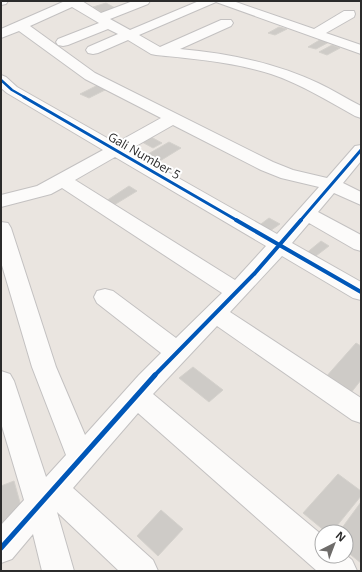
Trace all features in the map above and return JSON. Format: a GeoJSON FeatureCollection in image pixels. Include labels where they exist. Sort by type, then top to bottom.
{"type":"FeatureCollection","features":[{"type":"Feature","properties":{"kind":"street"},"geometry":{"type":"LineString","coordinates":[[63,42],[144,1]]}},
{"type":"Feature","properties":{"kind":"street"},"geometry":{"type":"LineString","coordinates":[[93,50],[210,1]]}},
{"type":"Feature","properties":{"kind":"street"},"geometry":{"type":"LineString","coordinates":[[221,1],[361,50]]}},
{"type":"Feature","properties":{"kind":"street"},"geometry":{"type":"LineString","coordinates":[[1,34],[74,2],[130,35],[143,45],[160,53],[190,54],[244,62],[276,71],[313,86],[361,113]]}},
{"type":"Feature","properties":{"kind":"street"},"geometry":{"type":"LineString","coordinates":[[314,34],[348,14]]}},
{"type":"Feature","properties":{"kind":"street"},"geometry":{"type":"LineString","coordinates":[[160,53],[226,23]]}},
{"type":"Feature","properties":{"kind":"street"},"geometry":{"type":"LineString","coordinates":[[21,26],[90,76],[172,118],[268,166],[287,174],[332,185],[361,199]]}},
{"type":"Feature","properties":{"kind":"street","name":"Gali Number 5"},"geometry":{"type":"LineString","coordinates":[[1,80],[12,90],[361,292]]}},
{"type":"Feature","properties":{"kind":"street"},"geometry":{"type":"LineString","coordinates":[[1,201],[44,190],[116,151],[172,118]]}},
{"type":"Feature","properties":{"kind":"street"},"geometry":{"type":"LineString","coordinates":[[1,548],[148,382],[237,292],[332,185],[358,158]]}},
{"type":"Feature","properties":{"kind":"street"},"geometry":{"type":"LineString","coordinates":[[62,180],[237,292]]}},
{"type":"Feature","properties":{"kind":"street"},"geometry":{"type":"LineString","coordinates":[[307,214],[361,244]]}},
{"type":"Feature","properties":{"kind":"street"},"geometry":{"type":"LineString","coordinates":[[1,228],[44,367],[81,457]]}},
{"type":"Feature","properties":{"kind":"street"},"geometry":{"type":"LineString","coordinates":[[105,297],[177,352]]}},
{"type":"Feature","properties":{"kind":"street"},"geometry":{"type":"LineString","coordinates":[[216,314],[361,412]]}},
{"type":"Feature","properties":{"kind":"street"},"geometry":{"type":"LineString","coordinates":[[1,381],[46,496],[58,571]]}},
{"type":"Feature","properties":{"kind":"street"},"geometry":{"type":"LineString","coordinates":[[137,396],[314,549]]}},
{"type":"Feature","properties":{"kind":"street"},"geometry":{"type":"LineString","coordinates":[[46,496],[142,571]]}},
{"type":"Feature","properties":{"kind":"street"},"geometry":{"type":"LineString","coordinates":[[332,564],[341,571]]}},
{"type":"Feature","properties":{"kind":"building"},"geometry":{"type":"Polygon","coordinates":[[[106,3],[117,9],[103,13],[93,7],[106,3]]]}},
{"type":"Feature","properties":{"kind":"building"},"geometry":{"type":"Polygon","coordinates":[[[279,27],[287,29],[275,35],[268,33],[279,27]]]}},
{"type":"Feature","properties":{"kind":"building"},"geometry":{"type":"Polygon","coordinates":[[[323,38],[331,41],[316,49],[308,47],[323,38]]]}},
{"type":"Feature","properties":{"kind":"building"},"geometry":{"type":"Polygon","coordinates":[[[332,45],[340,48],[327,55],[319,52],[332,45]]]}},
{"type":"Feature","properties":{"kind":"building"},"geometry":{"type":"Polygon","coordinates":[[[100,84],[109,88],[89,98],[80,94],[100,84]]]}},
{"type":"Feature","properties":{"kind":"building"},"geometry":{"type":"Polygon","coordinates":[[[151,137],[162,143],[153,148],[142,142],[151,137]]]}},
{"type":"Feature","properties":{"kind":"building"},"geometry":{"type":"Polygon","coordinates":[[[169,142],[181,148],[155,164],[143,157],[169,142]]]}},
{"type":"Feature","properties":{"kind":"building"},"geometry":{"type":"Polygon","coordinates":[[[129,186],[137,191],[114,205],[106,201],[129,186]]]}},
{"type":"Feature","properties":{"kind":"building"},"geometry":{"type":"Polygon","coordinates":[[[269,218],[280,224],[267,233],[257,227],[269,218]]]}},
{"type":"Feature","properties":{"kind":"building"},"geometry":{"type":"Polygon","coordinates":[[[321,241],[329,246],[312,259],[304,255],[321,241]]]}},
{"type":"Feature","properties":{"kind":"building"},"geometry":{"type":"Polygon","coordinates":[[[356,343],[361,346],[361,380],[350,394],[325,378],[356,343]]]}},
{"type":"Feature","properties":{"kind":"building"},"geometry":{"type":"Polygon","coordinates":[[[193,367],[223,390],[209,402],[179,378],[193,367]]]}},
{"type":"Feature","properties":{"kind":"building"},"geometry":{"type":"Polygon","coordinates":[[[338,474],[361,491],[361,496],[338,524],[316,524],[303,513],[338,474]]]}},
{"type":"Feature","properties":{"kind":"building"},"geometry":{"type":"Polygon","coordinates":[[[14,481],[24,517],[1,526],[1,486],[14,481]]]}},
{"type":"Feature","properties":{"kind":"building"},"geometry":{"type":"Polygon","coordinates":[[[361,502],[361,563],[354,557],[354,524],[345,524],[361,502]]]}},
{"type":"Feature","properties":{"kind":"building"},"geometry":{"type":"Polygon","coordinates":[[[161,510],[183,529],[158,556],[137,536],[161,510]]]}},
{"type":"Feature","properties":{"kind":"cycle path"},"geometry":{"type":"LineString","coordinates":[[1,80],[12,90],[361,292]]}},
{"type":"Feature","properties":{"kind":"cycle path"},"geometry":{"type":"LineString","coordinates":[[1,548],[148,382],[255,273],[361,150]]}}]}
